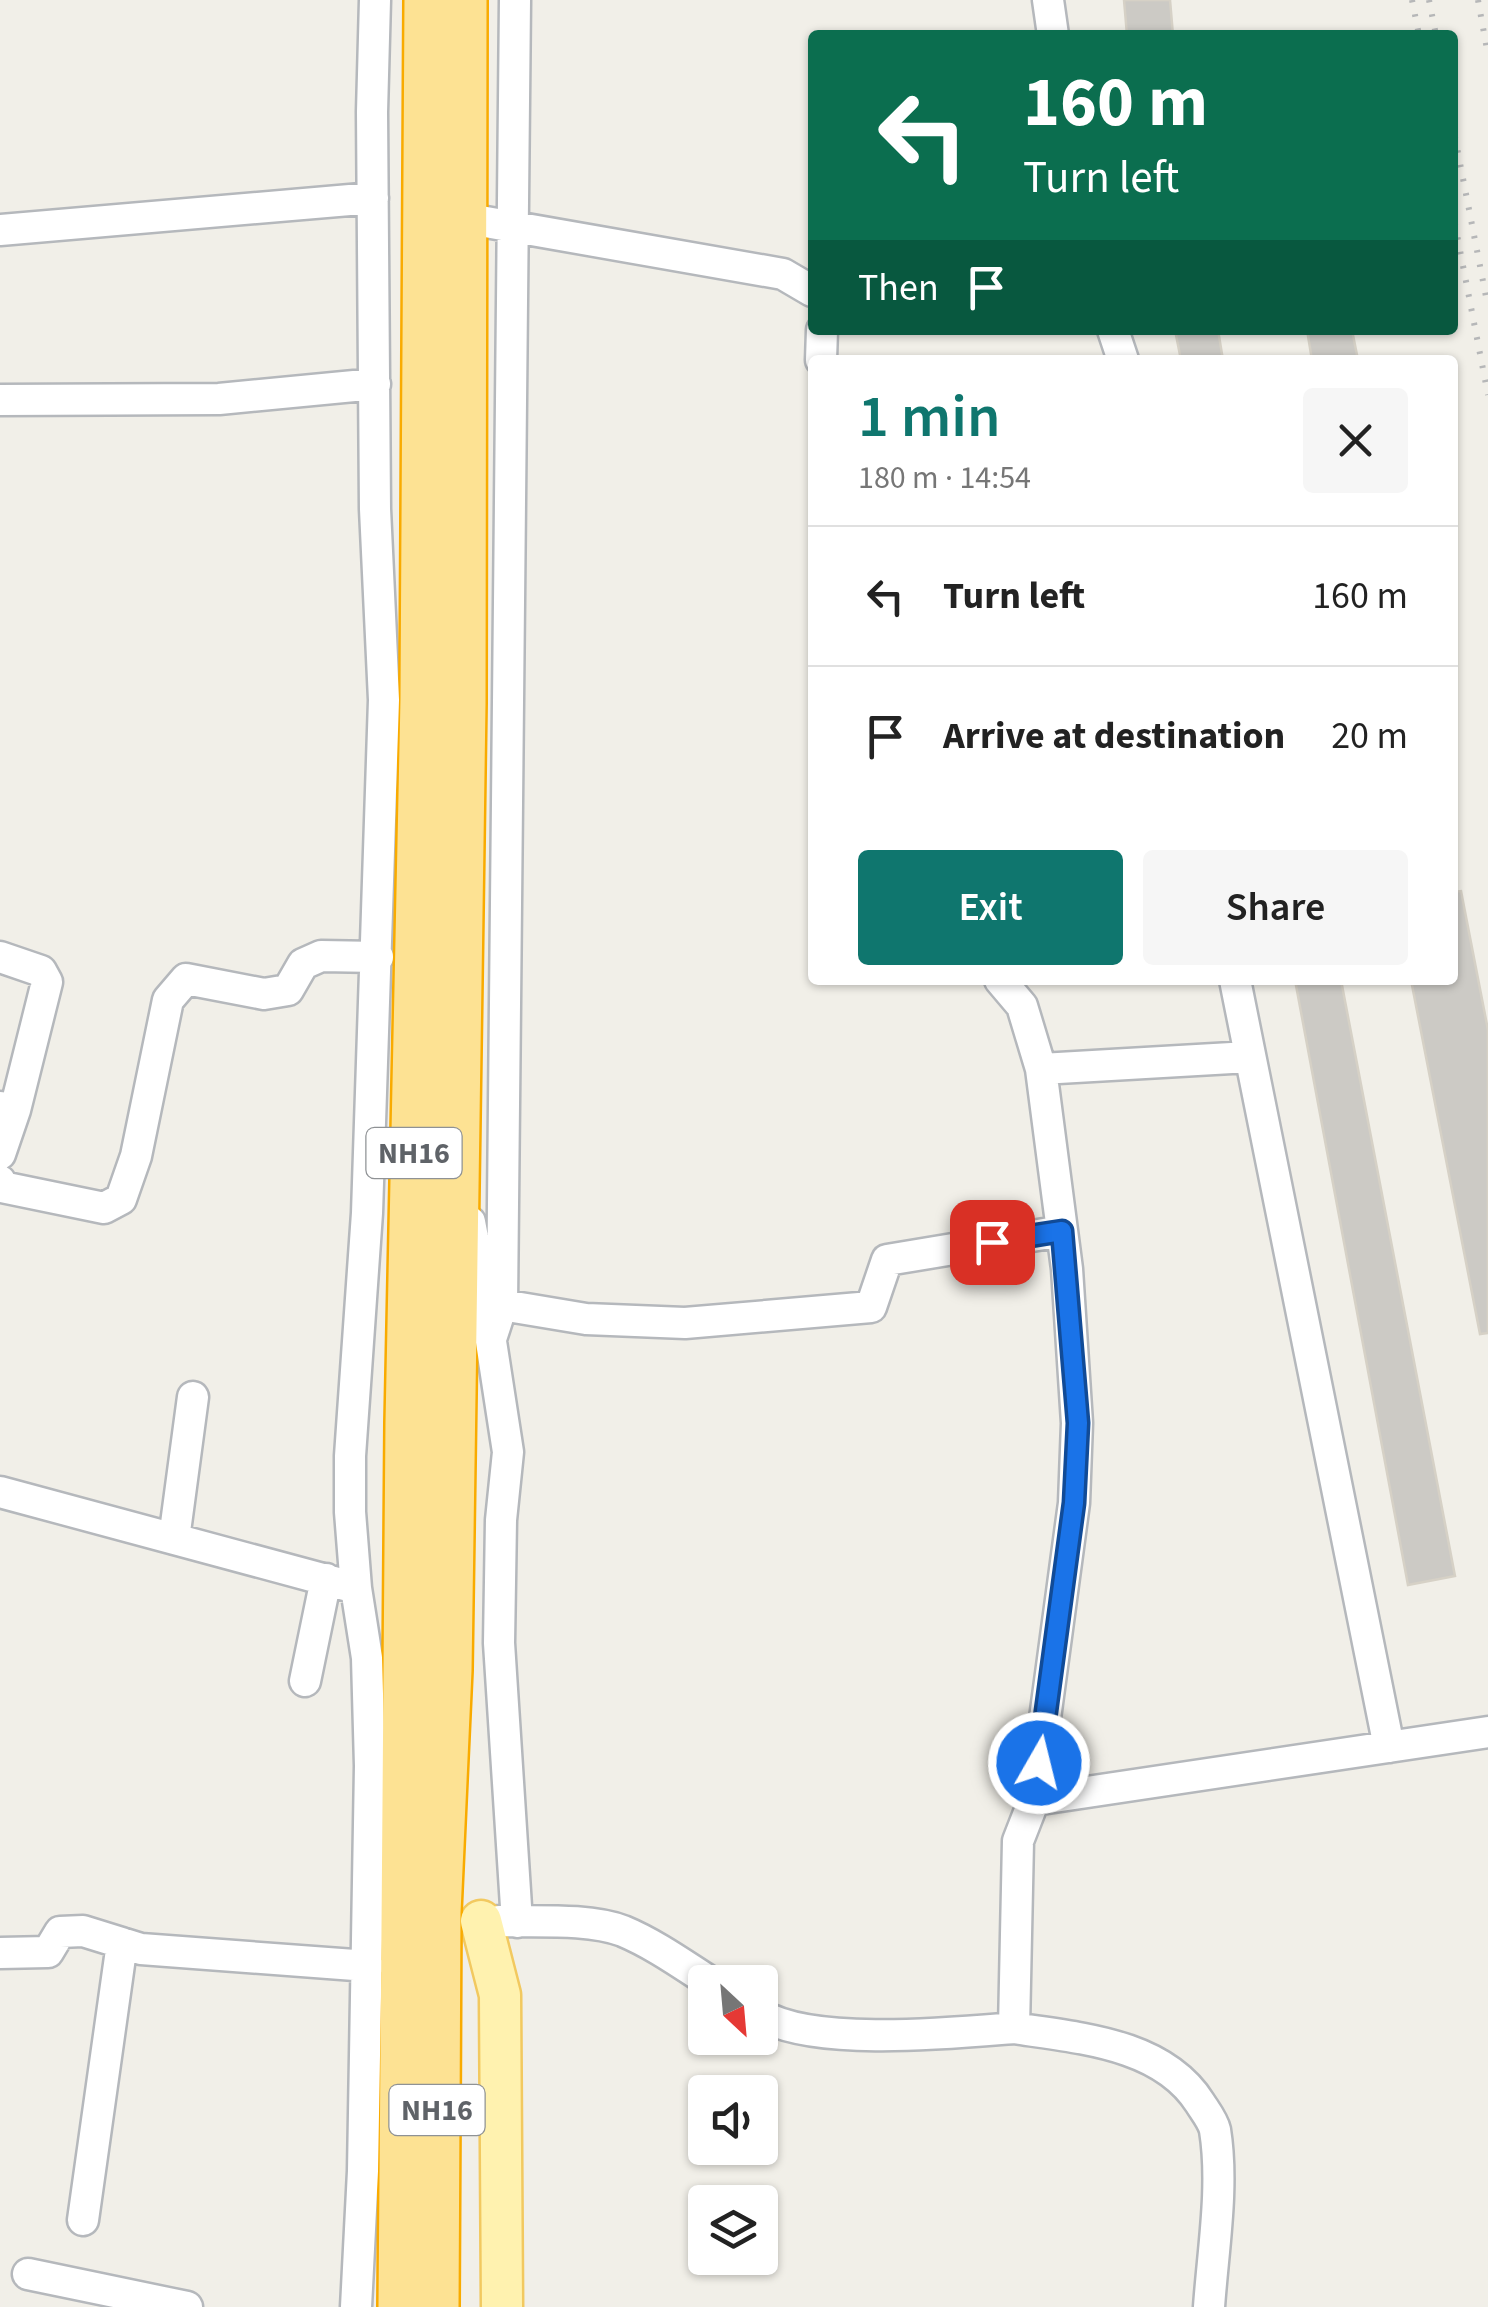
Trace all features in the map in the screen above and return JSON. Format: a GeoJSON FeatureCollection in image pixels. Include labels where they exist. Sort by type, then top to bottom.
{"type":"FeatureCollection","features":[{"type":"Feature","properties":{"kind":"highway","name":"NH16"},"geometry":{"type":"LineString","coordinates":[[401,2307],[408,1404],[423,699],[427,0]]}},
{"type":"Feature","properties":{"kind":"highway","name":"NH16"},"geometry":{"type":"LineString","coordinates":[[436,2307],[438,1912],[448,1670],[463,703],[464,0]]}},
{"type":"Feature","properties":{"kind":"main road"},"geometry":{"type":"LineString","coordinates":[[438,1912],[499,1921]]}},
{"type":"Feature","properties":{"kind":"main road"},"geometry":{"type":"LineString","coordinates":[[476,2307],[475,1998],[499,1921]]}},
{"type":"Feature","properties":{"kind":"main road"},"geometry":{"type":"LineString","coordinates":[[499,1921],[502,2307]]}},
{"type":"Feature","properties":{"kind":"street"},"geometry":{"type":"LineString","coordinates":[[356,2307],[368,1966],[369,1730],[366,1658],[356,1588],[350,1456],[367,1213],[384,700],[374,509],[375,0]]}},
{"type":"Feature","properties":{"kind":"street"},"geometry":{"type":"LineString","coordinates":[[491,1339],[502,1304],[514,0]]}},
{"type":"Feature","properties":{"kind":"street"},"geometry":{"type":"LineString","coordinates":[[1048,0],[1052,30]]}},
{"type":"Feature","properties":{"kind":"street"},"geometry":{"type":"LineString","coordinates":[[0,230],[373,198]]}},
{"type":"Feature","properties":{"kind":"street"},"geometry":{"type":"LineString","coordinates":[[464,218],[783,274],[808,289]]}},
{"type":"Feature","properties":{"kind":"street"},"geometry":{"type":"LineString","coordinates":[[0,400],[219,399],[375,384]]}},
{"type":"Feature","properties":{"kind":"street"},"geometry":{"type":"LineString","coordinates":[[0,1180],[2,1186],[104,1208],[121,1200],[136,1156],[168,1000],[186,979],[264,994],[288,990],[303,964],[321,956],[378,957]]}},
{"type":"Feature","properties":{"kind":"street"},"geometry":{"type":"LineString","coordinates":[[0,958],[41,970],[46,982],[8,1108],[0,1154]]}},
{"type":"Feature","properties":{"kind":"street"},"geometry":{"type":"LineString","coordinates":[[1004,985],[1022,1006],[1041,1070],[1062,1231],[1078,1423],[1074,1503],[1034,1800],[1018,1841],[1014,2028]]}},
{"type":"Feature","properties":{"kind":"street"},"geometry":{"type":"LineString","coordinates":[[1236,985],[1388,1747]]}},
{"type":"Feature","properties":{"kind":"street"},"geometry":{"type":"LineString","coordinates":[[1041,1070],[1249,1057]]}},
{"type":"Feature","properties":{"kind":"street"},"geometry":{"type":"LineString","coordinates":[[456,1156],[508,1452],[501,1520],[499,1921],[619,1930],[688,1968]]}},
{"type":"Feature","properties":{"kind":"street"},"geometry":{"type":"LineString","coordinates":[[502,1304],[586,1319],[685,1322],[871,1307],[887,1260],[1062,1231]]}},
{"type":"Feature","properties":{"kind":"street"},"geometry":{"type":"LineString","coordinates":[[174,1538],[193,1397]]}},
{"type":"Feature","properties":{"kind":"street"},"geometry":{"type":"LineString","coordinates":[[0,1492],[356,1588]]}},
{"type":"Feature","properties":{"kind":"street"},"geometry":{"type":"LineString","coordinates":[[305,1681],[326,1580]]}},
{"type":"Feature","properties":{"kind":"street"},"geometry":{"type":"LineString","coordinates":[[1034,1800],[1488,1732]]}},
{"type":"Feature","properties":{"kind":"street"},"geometry":{"type":"LineString","coordinates":[[0,1953],[48,1952],[60,1932],[82,1930],[141,1949],[368,1966]]}},
{"type":"Feature","properties":{"kind":"street"},"geometry":{"type":"LineString","coordinates":[[83,2220],[122,1943]]}},
{"type":"Feature","properties":{"kind":"street"},"geometry":{"type":"LineString","coordinates":[[778,2020],[814,2032],[926,2036],[1014,2028],[1096,2041],[1151,2058],[1191,2089],[1215,2126],[1217,2185],[1210,2307]]}},
{"type":"Feature","properties":{"kind":"street"},"geometry":{"type":"LineString","coordinates":[[28,2274],[188,2307]]}},
{"type":"Feature","properties":{"kind":"building"},"geometry":{"type":"Polygon","coordinates":[[[1124,0],[1170,0],[1173,30],[1127,30],[1124,0]]]}},
{"type":"Feature","properties":{"kind":"building"},"geometry":{"type":"Polygon","coordinates":[[[1176,335],[1219,335],[1222,355],[1180,355],[1176,335]]]}},
{"type":"Feature","properties":{"kind":"building"},"geometry":{"type":"Polygon","coordinates":[[[1308,335],[1353,335],[1357,355],[1311,355],[1308,335]]]}},
{"type":"Feature","properties":{"kind":"building"},"geometry":{"type":"Polygon","coordinates":[[[1461,891],[1488,1030],[1488,1333],[1480,1334],[1412,985],[1458,985],[1461,891]]]}},
{"type":"Feature","properties":{"kind":"building"},"geometry":{"type":"Polygon","coordinates":[[[1296,985],[1342,985],[1455,1576],[1408,1585],[1296,985]]]}},
{"type":"Feature","properties":{"kind":"railway"},"geometry":{"type":"LineString","coordinates":[[1412,0],[1418,30]]}},
{"type":"Feature","properties":{"kind":"railway"},"geometry":{"type":"LineString","coordinates":[[1429,0],[1435,30]]}},
{"type":"Feature","properties":{"kind":"railway"},"geometry":{"type":"LineString","coordinates":[[1478,0],[1488,55]]}},
{"type":"Feature","properties":{"kind":"railway"},"geometry":{"type":"LineString","coordinates":[[1458,153],[1488,307]]}},
{"type":"Feature","properties":{"kind":"railway"},"geometry":{"type":"LineString","coordinates":[[1458,240],[1488,395]]}},
{"type":"Feature","properties":{"kind":"route"},"geometry":{"type":"LineString","coordinates":[[992,1242],[1062,1231],[1066,1269],[1078,1423],[1074,1503],[1039,1763]]}}]}
